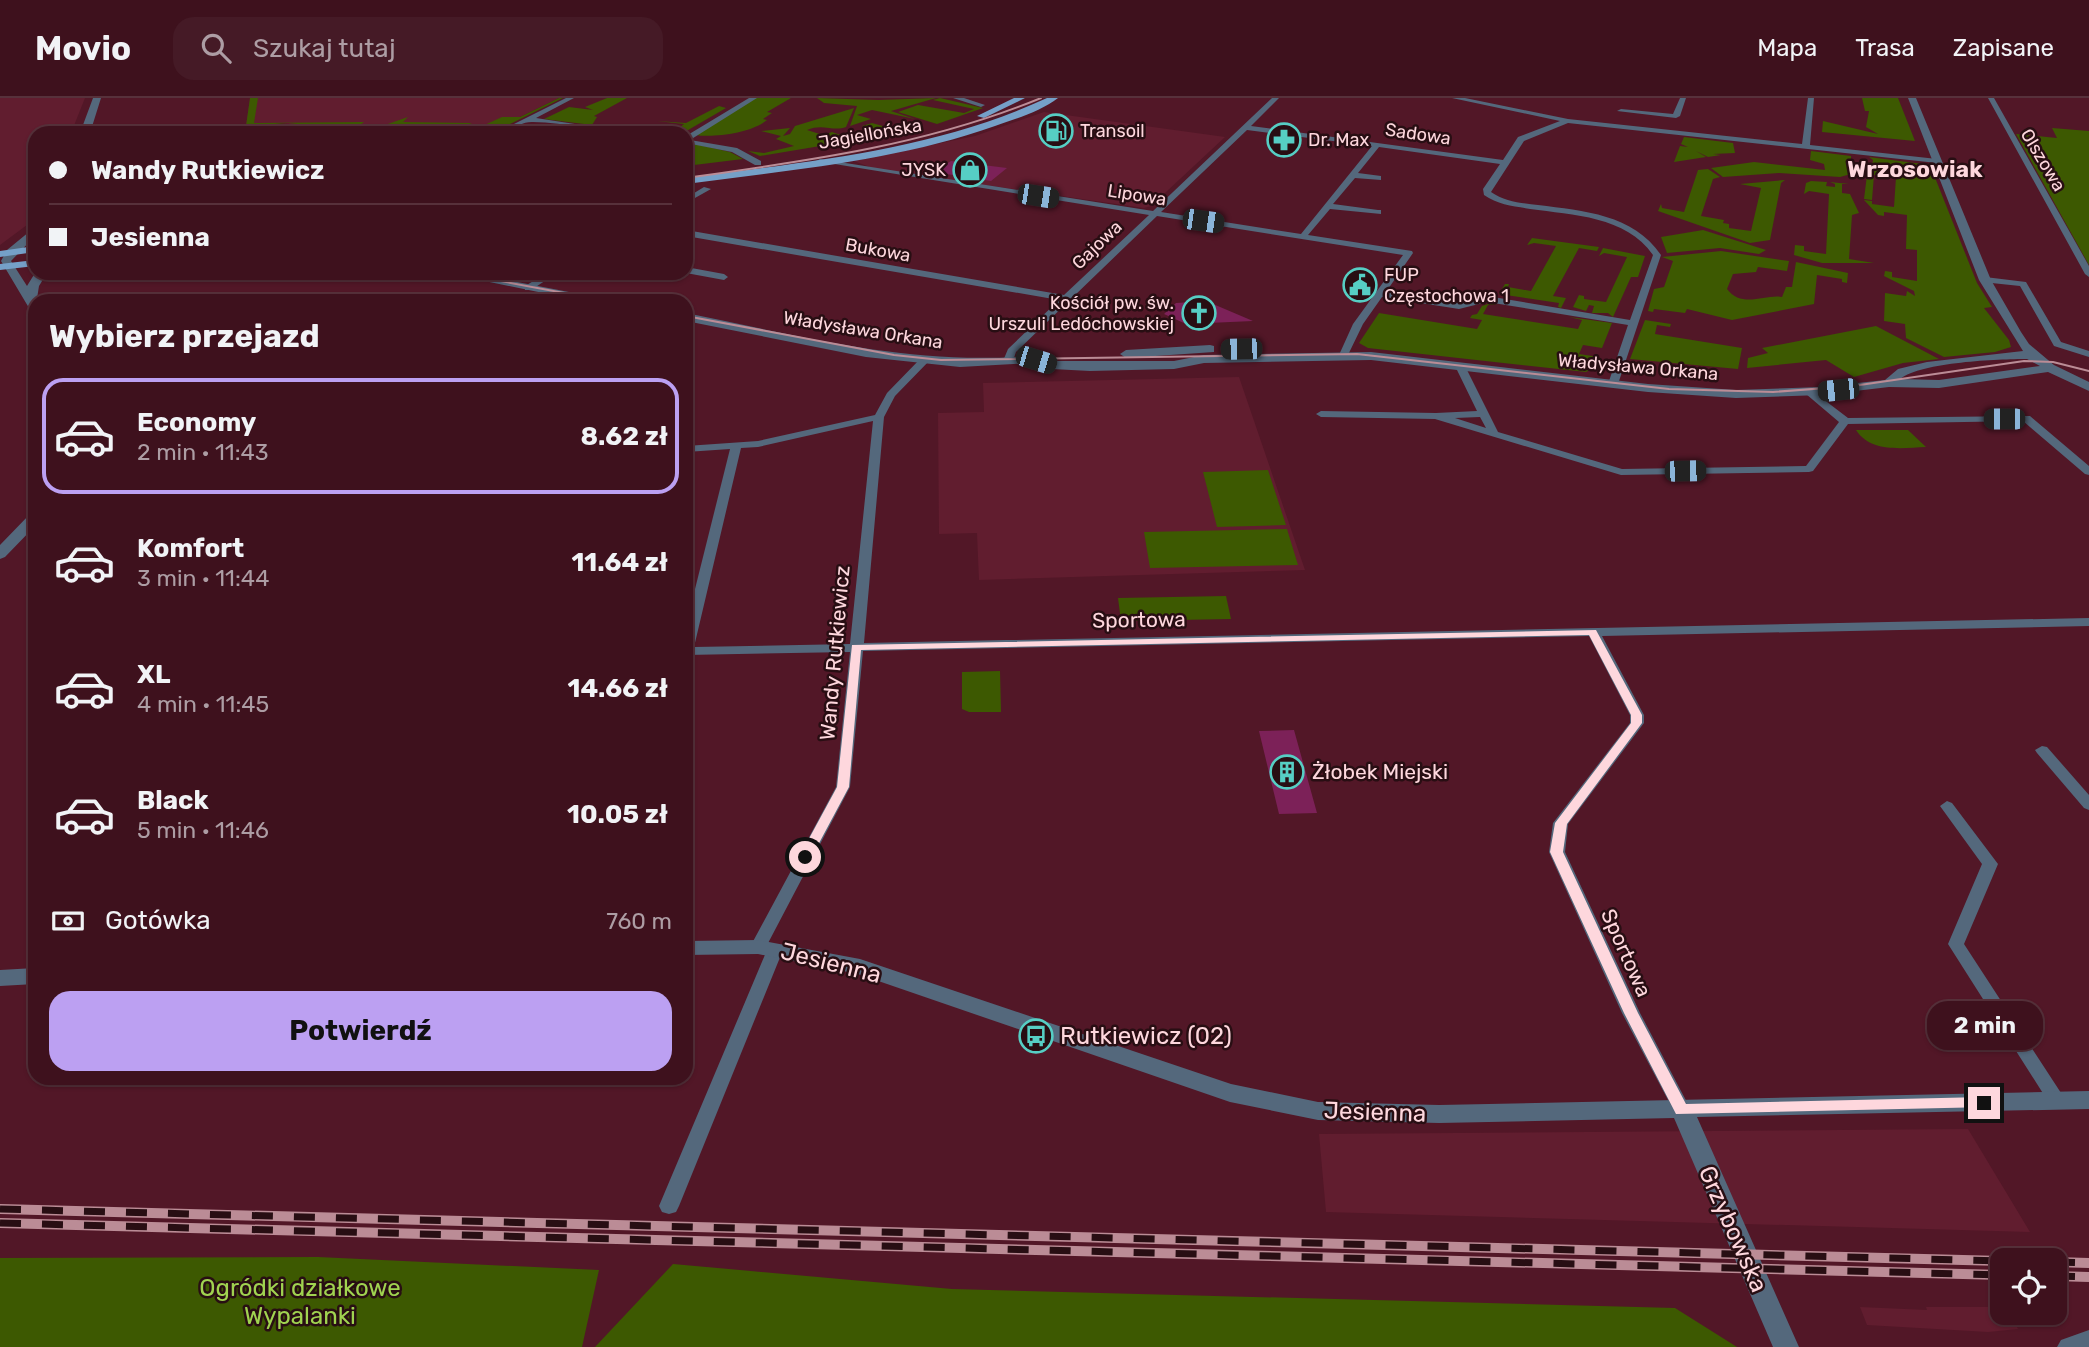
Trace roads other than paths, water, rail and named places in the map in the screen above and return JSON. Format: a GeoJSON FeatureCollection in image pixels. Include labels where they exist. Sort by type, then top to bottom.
{"type":"FeatureCollection","features":[{"type":"Feature","properties":{"kind":"main road"},"geometry":{"type":"LineString","coordinates":[[975,118],[1021,98]]}},
{"type":"Feature","properties":{"kind":"main road","name":"Jagiellońska"},"geometry":{"type":"LineString","coordinates":[[693,180],[862,155],[979,128],[1054,98]]}},
{"type":"Feature","properties":{"kind":"main road","name":"Jagiellońska"},"geometry":{"type":"LineString","coordinates":[[693,172],[860,147],[947,127]]}},
{"type":"Feature","properties":{"kind":"main road"},"geometry":{"type":"LineString","coordinates":[[6,253],[28,250]]}},
{"type":"Feature","properties":{"kind":"main road"},"geometry":{"type":"LineString","coordinates":[[4,266],[28,264]]}},
{"type":"Feature","properties":{"kind":"street"},"geometry":{"type":"LineString","coordinates":[[87,126],[97,98]]}},
{"type":"Feature","properties":{"kind":"street"},"geometry":{"type":"LineString","coordinates":[[514,126],[571,98]]}},
{"type":"Feature","properties":{"kind":"street"},"geometry":{"type":"LineString","coordinates":[[693,136],[754,98]]}},
{"type":"Feature","properties":{"kind":"street"},"geometry":{"type":"LineString","coordinates":[[956,98],[981,106]]}},
{"type":"Feature","properties":{"kind":"street","name":"Gajowa"},"geometry":{"type":"LineString","coordinates":[[1009,361],[1011,351],[1276,98]]}},
{"type":"Feature","properties":{"kind":"street"},"geometry":{"type":"LineString","coordinates":[[1455,98],[1568,121],[1937,161]]}},
{"type":"Feature","properties":{"kind":"street"},"geometry":{"type":"LineString","coordinates":[[1616,125],[1626,98]]}},
{"type":"Feature","properties":{"kind":"street"},"geometry":{"type":"LineString","coordinates":[[1621,111],[1676,116],[1683,98]]}},
{"type":"Feature","properties":{"kind":"street"},"geometry":{"type":"LineString","coordinates":[[1806,146],[1811,98]]}},
{"type":"Feature","properties":{"kind":"street"},"geometry":{"type":"LineString","coordinates":[[1912,98],[1985,280],[2025,347],[2033,354]]}},
{"type":"Feature","properties":{"kind":"street","name":"Olszowa"},"geometry":{"type":"LineString","coordinates":[[1991,98],[2089,274]]}},
{"type":"Feature","properties":{"kind":"street"},"geometry":{"type":"LineString","coordinates":[[529,119],[579,126]]}},
{"type":"Feature","properties":{"kind":"street"},"geometry":{"type":"LineString","coordinates":[[1568,121],[1526,136],[1504,162],[1487,189],[1492,198],[1604,219],[1634,231],[1653,246],[1657,255],[1613,384]]}},
{"type":"Feature","properties":{"kind":"street","name":"Sadowa"},"geometry":{"type":"LineString","coordinates":[[1244,127],[1504,162]]}},
{"type":"Feature","properties":{"kind":"street"},"geometry":{"type":"LineString","coordinates":[[693,141],[734,150],[758,163]]}},
{"type":"Feature","properties":{"kind":"street"},"geometry":{"type":"LineString","coordinates":[[1303,236],[1377,145]]}},
{"type":"Feature","properties":{"kind":"street"},"geometry":{"type":"LineString","coordinates":[[860,168],[850,161],[862,155]]}},
{"type":"Feature","properties":{"kind":"street","name":"Lipowa"},"geometry":{"type":"LineString","coordinates":[[820,161],[1409,253],[1380,293]]}},
{"type":"Feature","properties":{"kind":"street"},"geometry":{"type":"LineString","coordinates":[[1353,175],[1378,178]]}},
{"type":"Feature","properties":{"kind":"street"},"geometry":{"type":"LineString","coordinates":[[693,197],[707,189]]}},
{"type":"Feature","properties":{"kind":"street"},"geometry":{"type":"LineString","coordinates":[[1328,206],[1378,212]]}},
{"type":"Feature","properties":{"kind":"street","name":"Bukowa"},"geometry":{"type":"LineString","coordinates":[[693,234],[1065,298]]}},
{"type":"Feature","properties":{"kind":"street"},"geometry":{"type":"LineString","coordinates":[[28,236],[6,253],[4,266],[28,296]]}},
{"type":"Feature","properties":{"kind":"street"},"geometry":{"type":"LineString","coordinates":[[693,271],[724,277]]}},
{"type":"Feature","properties":{"kind":"street"},"geometry":{"type":"LineString","coordinates":[[487,280],[561,294]]}},
{"type":"Feature","properties":{"kind":"street"},"geometry":{"type":"LineString","coordinates":[[528,288],[542,280]]}},
{"type":"Feature","properties":{"kind":"street"},"geometry":{"type":"LineString","coordinates":[[1985,280],[2023,284],[2057,344],[2089,354]]}},
{"type":"Feature","properties":{"kind":"street"},"geometry":{"type":"LineString","coordinates":[[1344,355],[1358,324],[1380,293],[1459,306],[1487,299],[1633,323]]}},
{"type":"Feature","properties":{"kind":"street"},"geometry":{"type":"LineString","coordinates":[[2004,312],[2052,365],[2089,387]]}},
{"type":"Feature","properties":{"kind":"street","name":"Władysława Orkana"},"geometry":{"type":"LineString","coordinates":[[693,318],[925,360],[1009,361],[1146,354],[1171,350],[1241,349],[1290,356]]}},
{"type":"Feature","properties":{"kind":"street","name":"Władysława Orkana"},"geometry":{"type":"LineString","coordinates":[[1889,383],[1902,372],[1996,356],[2033,354],[2052,365]]}},
{"type":"Feature","properties":{"kind":"street","name":"Władysława Orkana"},"geometry":{"type":"LineString","coordinates":[[1036,360],[1052,365],[1090,367],[1174,365],[1204,359],[1344,355],[1707,393],[1812,394],[1889,383],[1939,384],[2052,365]]}},
{"type":"Feature","properties":{"kind":"street","name":"Wandy Rutkiewicz"},"geometry":{"type":"LineString","coordinates":[[669,1206],[767,948],[843,787],[879,417],[891,396],[925,360]]}},
{"type":"Feature","properties":{"kind":"street"},"geometry":{"type":"LineString","coordinates":[[2052,365],[2089,380]]}},
{"type":"Feature","properties":{"kind":"street"},"geometry":{"type":"LineString","coordinates":[[1463,368],[1494,433]]}},
{"type":"Feature","properties":{"kind":"street"},"geometry":{"type":"LineString","coordinates":[[1812,394],[1845,421],[2026,418],[2089,472]]}},
{"type":"Feature","properties":{"kind":"street"},"geometry":{"type":"LineString","coordinates":[[1321,414],[1485,414]]}},
{"type":"Feature","properties":{"kind":"street"},"geometry":{"type":"LineString","coordinates":[[1436,416],[1621,472],[1808,469],[1845,421]]}},
{"type":"Feature","properties":{"kind":"street"},"geometry":{"type":"LineString","coordinates":[[693,449],[736,448],[879,417]]}},
{"type":"Feature","properties":{"kind":"street"},"geometry":{"type":"LineString","coordinates":[[693,623],[736,448]]}},
{"type":"Feature","properties":{"kind":"street"},"geometry":{"type":"LineString","coordinates":[[0,554],[28,524]]}},
{"type":"Feature","properties":{"kind":"street","name":"Sportowa"},"geometry":{"type":"LineString","coordinates":[[693,651],[2089,622]]}},
{"type":"Feature","properties":{"kind":"street","name":"Sportowa"},"geometry":{"type":"LineString","coordinates":[[1592,632],[1637,715],[1637,723],[1561,823],[1557,852],[1631,1013],[1682,1110]]}},
{"type":"Feature","properties":{"kind":"street"},"geometry":{"type":"LineString","coordinates":[[2042,750],[2089,805]]}},
{"type":"Feature","properties":{"kind":"street"},"geometry":{"type":"LineString","coordinates":[[1947,806],[1990,864],[1956,944],[2057,1101]]}},
{"type":"Feature","properties":{"kind":"street","name":"Jesienna"},"geometry":{"type":"LineString","coordinates":[[693,948],[767,948],[860,967],[1230,1093],[1318,1111],[1439,1114],[2089,1100]]}},
{"type":"Feature","properties":{"kind":"street"},"geometry":{"type":"LineString","coordinates":[[0,978],[28,976]]}},
{"type":"Feature","properties":{"kind":"street","name":"Grzybowska"},"geometry":{"type":"LineString","coordinates":[[1682,1110],[1746,1262],[1786,1347]]}},
{"type":"Feature","properties":{"kind":"street"},"geometry":{"type":"LineString","coordinates":[[2068,1347],[2089,1339]]}},
{"type":"Feature","properties":{"kind":"tram line"},"geometry":{"type":"LineString","coordinates":[[693,177],[822,158],[911,139],[955,128],[1041,98]]}},
{"type":"Feature","properties":{"kind":"tram line"},"geometry":{"type":"LineString","coordinates":[[495,280],[570,294]]}},
{"type":"Feature","properties":{"kind":"tram line"},"geometry":{"type":"LineString","coordinates":[[693,317],[894,355],[941,360],[1357,354],[1669,389],[1773,392],[1853,386],[2024,361],[2053,362],[2089,371]]}},
{"type":"Feature","properties":{"kind":"railway"},"geometry":{"type":"LineString","coordinates":[[0,1209],[1990,1261]]}},
{"type":"Feature","properties":{"kind":"railway"},"geometry":{"type":"LineString","coordinates":[[0,1223],[1990,1275]]}},
{"type":"Feature","properties":{"kind":"railway"},"geometry":{"type":"LineString","coordinates":[[2067,1262],[2089,1263]]}},
{"type":"Feature","properties":{"kind":"railway"},"geometry":{"type":"LineString","coordinates":[[2067,1276],[2089,1277]]}},
{"type":"Feature","properties":{"kind":"place","name":"Transoil"},"geometry":{"type":"Point","coordinates":[1056,131]}},
{"type":"Feature","properties":{"kind":"place","name":"Dr. Max"},"geometry":{"type":"Point","coordinates":[1284,140]}},
{"type":"Feature","properties":{"kind":"place","name":"JYSK"},"geometry":{"type":"Point","coordinates":[970,170]}},
{"type":"Feature","properties":{"kind":"place","name":"FUP Częstochowa 1"},"geometry":{"type":"Point","coordinates":[1360,285]}},
{"type":"Feature","properties":{"kind":"place","name":"Kościół pw. św. Urszuli Ledóchowskiej"},"geometry":{"type":"Point","coordinates":[1199,313]}},
{"type":"Feature","properties":{"kind":"place","name":"Żłobek Miejski"},"geometry":{"type":"Point","coordinates":[1287,772]}},
{"type":"Feature","properties":{"kind":"place","name":"Rutkiewicz (02)"},"geometry":{"type":"Point","coordinates":[1036,1036]}},
{"type":"Feature","properties":{"kind":"district","name":"Wrzosowiak"},"geometry":{"type":"Point","coordinates":[1915,169]}},
{"type":"Feature","properties":{"kind":"park label","name":"Ogródki działkowe Wypalanki"},"geometry":{"type":"Point","coordinates":[300,1302]}}]}
